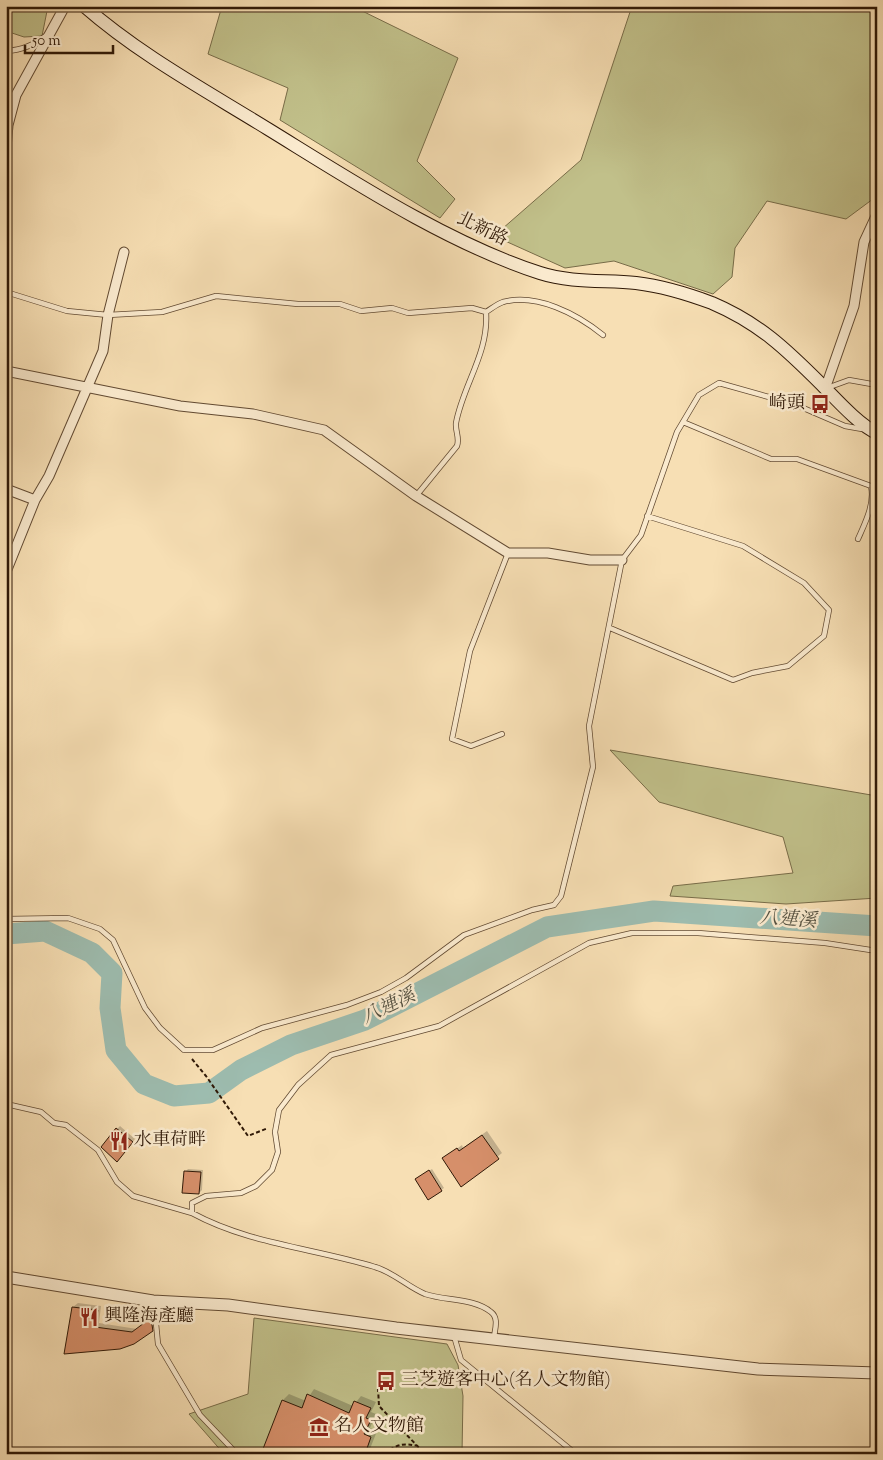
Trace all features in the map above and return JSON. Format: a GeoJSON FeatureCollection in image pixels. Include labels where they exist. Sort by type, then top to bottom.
{"type":"FeatureCollection","features":[{"type":"Feature","properties":{"kind":"main road","name":"北新路"},"geometry":{"type":"LineString","coordinates":[[84,6],[108,27],[152,59],[302,150],[449,234],[507,261],[544,274],[588,281],[637,283],[681,293],[712,303],[754,324],[793,356],[825,389],[875,432]]}},
{"type":"Feature","properties":{"kind":"street"},"geometry":{"type":"LineString","coordinates":[[6,148],[8,126],[16,95],[65,6]]}},
{"type":"Feature","properties":{"kind":"street"},"geometry":{"type":"LineString","coordinates":[[825,389],[854,306],[864,242],[877,214]]}},
{"type":"Feature","properties":{"kind":"street"},"geometry":{"type":"LineString","coordinates":[[6,572],[35,500],[49,476],[103,350],[108,315],[124,252]]}},
{"type":"Feature","properties":{"kind":"street"},"geometry":{"type":"LineString","coordinates":[[6,371],[30,374],[87,388],[180,406],[253,414],[324,430],[416,496],[508,553],[548,553],[590,560],[622,560]]}},
{"type":"Feature","properties":{"kind":"street"},"geometry":{"type":"LineString","coordinates":[[6,489],[35,500]]}},
{"type":"Feature","properties":{"kind":"street"},"geometry":{"type":"LineString","coordinates":[[6,1277],[153,1301],[228,1305],[453,1335],[758,1370],[877,1373]]}},
{"type":"Feature","properties":{"kind":"lane"},"geometry":{"type":"LineString","coordinates":[[6,51],[19,50],[33,45],[52,31]]}},
{"type":"Feature","properties":{"kind":"lane"},"geometry":{"type":"LineString","coordinates":[[6,292],[67,311],[108,315],[162,312],[216,296],[298,304],[340,304],[361,311],[392,308],[408,313],[472,308],[486,312],[502,302],[534,301],[564,311],[592,326],[603,335]]}},
{"type":"Feature","properties":{"kind":"lane"},"geometry":{"type":"LineString","coordinates":[[416,496],[457,446],[455,425],[487,330],[486,312]]}},
{"type":"Feature","properties":{"kind":"lane"},"geometry":{"type":"LineString","coordinates":[[825,389],[850,380],[877,385]]}},
{"type":"Feature","properties":{"kind":"lane"},"geometry":{"type":"LineString","coordinates":[[6,919],[68,918],[100,929],[113,940],[145,1008],[160,1028],[184,1050],[213,1050],[262,1028],[347,1005],[381,992],[406,978],[464,935],[532,910],[554,905],[560,896],[594,767],[589,726],[622,560],[641,535],[677,432],[699,395],[719,382],[794,404],[845,426],[875,432]]}},
{"type":"Feature","properties":{"kind":"lane"},"geometry":{"type":"LineString","coordinates":[[683,422],[771,459],[797,459],[871,486],[873,494],[868,514],[858,539]]}},
{"type":"Feature","properties":{"kind":"lane"},"geometry":{"type":"LineString","coordinates":[[610,628],[733,680],[752,672],[788,666],[824,636],[829,610],[804,583],[743,546],[648,516]]}},
{"type":"Feature","properties":{"kind":"lane"},"geometry":{"type":"LineString","coordinates":[[502,734],[471,746],[452,739],[470,651],[508,553]]}},
{"type":"Feature","properties":{"kind":"lane"},"geometry":{"type":"LineString","coordinates":[[192,1213],[192,1203],[206,1196],[241,1193],[256,1186],[272,1170],[278,1152],[276,1128],[278,1110],[298,1085],[331,1055],[439,1026],[589,943],[632,933],[698,933],[825,943],[877,951]]}},
{"type":"Feature","properties":{"kind":"lane"},"geometry":{"type":"LineString","coordinates":[[6,1104],[41,1112],[54,1123],[66,1125],[98,1150],[117,1182],[133,1196],[192,1213],[207,1221],[258,1241],[377,1267],[425,1294],[478,1306],[493,1313],[497,1322],[494,1339]]}},
{"type":"Feature","properties":{"kind":"lane"},"geometry":{"type":"LineString","coordinates":[[153,1301],[158,1344],[200,1415],[237,1454]]}},
{"type":"Feature","properties":{"kind":"lane"},"geometry":{"type":"LineString","coordinates":[[453,1335],[461,1360],[576,1454]]}},
{"type":"Feature","properties":{"kind":"path"},"geometry":{"type":"LineString","coordinates":[[184,1050],[206,1076],[248,1136],[269,1128],[276,1128]]}},
{"type":"Feature","properties":{"kind":"path"},"geometry":{"type":"LineString","coordinates":[[378,1388],[379,1406],[425,1454]]}},
{"type":"Feature","properties":{"kind":"path"},"geometry":{"type":"LineString","coordinates":[[385,1454],[394,1446],[406,1444],[420,1447]]}},
{"type":"Feature","properties":{"kind":"shaded area"},"geometry":{"type":"Polygon","coordinates":[[[6,6],[48,6],[42,36],[24,37],[6,31],[6,6]]]}},
{"type":"Feature","properties":{"kind":"shaded area"},"geometry":{"type":"Polygon","coordinates":[[[222,6],[352,6],[458,58],[417,161],[455,199],[440,218],[280,120],[288,88],[208,54],[222,6]]]}},
{"type":"Feature","properties":{"kind":"shaded area"},"geometry":{"type":"Polygon","coordinates":[[[632,6],[877,6],[877,196],[846,219],[767,201],[735,248],[732,277],[713,294],[614,261],[565,268],[494,236],[581,160],[632,6]]]}},
{"type":"Feature","properties":{"kind":"shaded area"},"geometry":{"type":"Polygon","coordinates":[[[610,750],[877,796],[877,898],[786,904],[670,896],[673,886],[793,873],[783,837],[659,802],[610,750]]]}},
{"type":"Feature","properties":{"kind":"shaded area"},"geometry":{"type":"Polygon","coordinates":[[[254,1318],[447,1344],[458,1365],[463,1396],[462,1454],[224,1454],[189,1414],[248,1394],[254,1318]]]}},
{"type":"Feature","properties":{"kind":"building"},"geometry":{"type":"Polygon","coordinates":[[[116,1128],[133,1142],[117,1162],[101,1147],[116,1128]]]}},
{"type":"Feature","properties":{"kind":"building"},"geometry":{"type":"Polygon","coordinates":[[[482,1135],[499,1159],[461,1187],[442,1158],[457,1148],[459,1151],[482,1135]]]}},
{"type":"Feature","properties":{"kind":"building"},"geometry":{"type":"Polygon","coordinates":[[[429,1170],[442,1191],[428,1200],[415,1179],[429,1170]]]}},
{"type":"Feature","properties":{"kind":"building"},"geometry":{"type":"Polygon","coordinates":[[[184,1171],[201,1172],[199,1194],[182,1193],[184,1171]]]}},
{"type":"Feature","properties":{"kind":"building"},"geometry":{"type":"Polygon","coordinates":[[[72,1307],[98,1310],[95,1327],[132,1332],[148,1320],[152,1325],[153,1331],[134,1344],[120,1349],[64,1354],[72,1307]]]}},
{"type":"Feature","properties":{"kind":"building","name":"名人文物館"},"geometry":{"type":"Polygon","coordinates":[[[307,1394],[349,1413],[354,1401],[371,1408],[366,1418],[371,1420],[364,1434],[371,1437],[365,1454],[261,1454],[282,1400],[302,1408],[307,1394]]]}},
{"type":"Feature","properties":{"kind":"waterway","name":"八連溪"},"geometry":{"type":"LineString","coordinates":[[6,934],[45,931],[92,953],[112,973],[110,1008],[116,1050],[144,1084],[174,1096],[209,1093],[241,1070],[291,1045],[365,1020],[547,927],[654,911],[877,926]]}},
{"type":"Feature","properties":{"kind":"place","name":"崎頭"},"geometry":{"type":"Point","coordinates":[820,404]}},
{"type":"Feature","properties":{"kind":"place","name":"水車荷畔"},"geometry":{"type":"Point","coordinates":[119,1141]}},
{"type":"Feature","properties":{"kind":"place","name":"興隆海產廳"},"geometry":{"type":"Point","coordinates":[89,1317]}},
{"type":"Feature","properties":{"kind":"place","name":"三芝遊客中心(名人文物館)"},"geometry":{"type":"Point","coordinates":[386,1381]}},
{"type":"Feature","properties":{"kind":"place","name":"名人文物館"},"geometry":{"type":"Point","coordinates":[319,1427]}}]}
